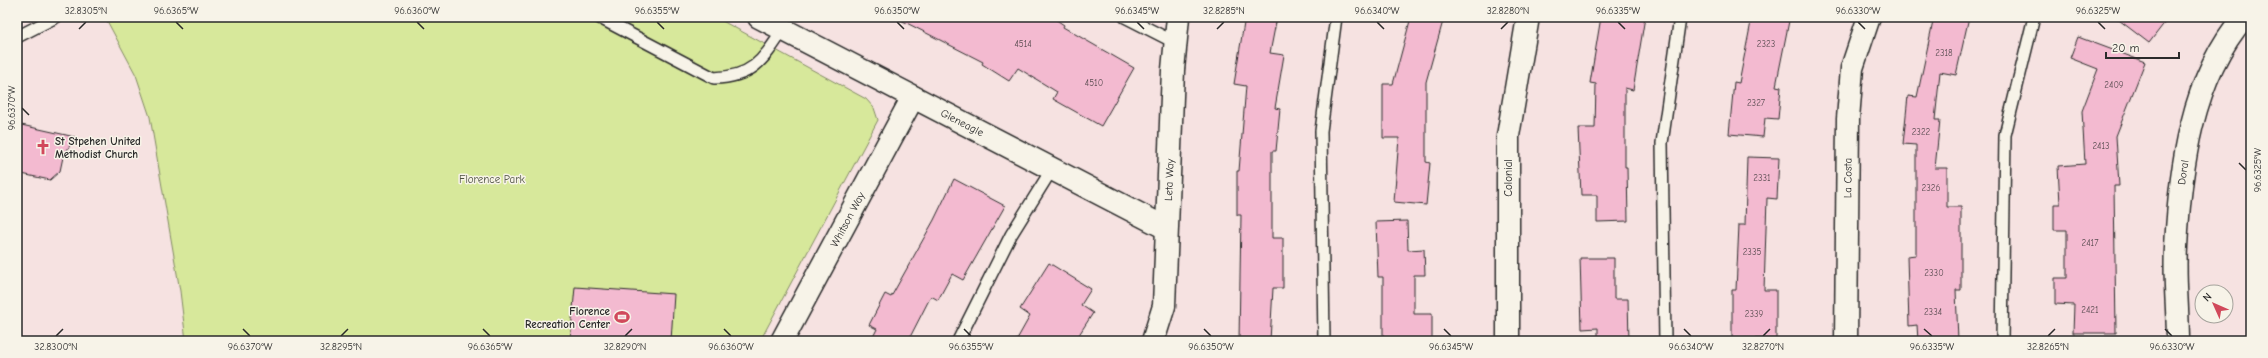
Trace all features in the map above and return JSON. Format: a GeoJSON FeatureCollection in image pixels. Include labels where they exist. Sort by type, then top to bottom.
{"type":"FeatureCollection","features":[{"type":"Feature","properties":{"kind":"street","name":"Gleneagle"},"geometry":{"type":"LineString","coordinates":[[759,17],[1166,228]]}},
{"type":"Feature","properties":{"kind":"street","name":"Leta Way"},"geometry":{"type":"LineString","coordinates":[[1153,341],[1164,306],[1166,228],[1178,17]]}},
{"type":"Feature","properties":{"kind":"street","name":"Colonial"},"geometry":{"type":"LineString","coordinates":[[1508,341],[1508,136],[1528,17]]}},
{"type":"Feature","properties":{"kind":"street","name":"La Costa"},"geometry":{"type":"LineString","coordinates":[[1846,341],[1848,119],[1852,68],[1869,17]]}},
{"type":"Feature","properties":{"kind":"street","name":"Doral"},"geometry":{"type":"LineString","coordinates":[[2178,341],[2176,248],[2188,139],[2199,100],[2211,70],[2244,17]]}},
{"type":"Feature","properties":{"kind":"street","name":"Whitson Way"},"geometry":{"type":"LineString","coordinates":[[782,341],[913,98]]}},
{"type":"Feature","properties":{"kind":"lane"},"geometry":{"type":"LineString","coordinates":[[17,37],[56,17]]}},
{"type":"Feature","properties":{"kind":"lane"},"geometry":{"type":"LineString","coordinates":[[598,17],[714,78],[731,77],[747,72],[760,62],[783,30]]}},
{"type":"Feature","properties":{"kind":"lane"},"geometry":{"type":"LineString","coordinates":[[1125,17],[1176,43]]}},
{"type":"Feature","properties":{"kind":"lane"},"geometry":{"type":"LineString","coordinates":[[1324,341],[1321,131],[1336,17]]}},
{"type":"Feature","properties":{"kind":"lane"},"geometry":{"type":"LineString","coordinates":[[1665,341],[1662,143],[1680,17]]}},
{"type":"Feature","properties":{"kind":"lane"},"geometry":{"type":"LineString","coordinates":[[2002,341],[2005,135],[2034,17]]}},
{"type":"Feature","properties":{"kind":"lane"},"geometry":{"type":"LineString","coordinates":[[958,341],[1011,235],[1052,169]]}},
{"type":"Feature","properties":{"kind":"green space","name":"Florence Park"},"geometry":{"type":"Polygon","coordinates":[[[105,17],[715,17],[866,99],[874,108],[878,120],[760,341],[186,341],[180,291],[150,117],[136,75],[105,17]]]}},
{"type":"Feature","properties":{"kind":"building"},"geometry":{"type":"Polygon","coordinates":[[[895,17],[1052,17],[1064,25],[1063,27],[1134,68],[1101,126],[1053,99],[1057,92],[1018,68],[1009,81],[982,64],[983,62],[895,17]]]}},
{"type":"Feature","properties":{"kind":"building"},"geometry":{"type":"Polygon","coordinates":[[[1245,17],[1277,17],[1270,53],[1284,55],[1275,108],[1280,109],[1276,151],[1272,151],[1272,238],[1283,238],[1283,288],[1273,288],[1270,341],[1239,341],[1241,215],[1237,215],[1237,171],[1239,171],[1246,86],[1234,84],[1245,17]]]}},
{"type":"Feature","properties":{"kind":"building"},"geometry":{"type":"Polygon","coordinates":[[[1411,17],[1429,17],[1443,21],[1426,82],[1426,162],[1430,163],[1426,205],[1394,202],[1399,138],[1383,138],[1383,84],[1393,84],[1411,17]]]}},
{"type":"Feature","properties":{"kind":"building"},"geometry":{"type":"Polygon","coordinates":[[[1601,17],[1645,17],[1633,90],[1625,88],[1625,167],[1627,167],[1628,221],[1597,222],[1597,195],[1581,195],[1578,128],[1595,128],[1596,84],[1590,83],[1601,17]]]}},
{"type":"Feature","properties":{"kind":"building"},"geometry":{"type":"Polygon","coordinates":[[[1752,17],[1768,17],[1789,21],[1776,86],[1781,87],[1778,119],[1765,118],[1763,137],[1729,134],[1734,82],[1739,83],[1752,17]]]}},
{"type":"Feature","properties":{"kind":"building"},"geometry":{"type":"Polygon","coordinates":[[[1934,17],[1969,17],[1956,75],[1940,72],[1935,120],[1940,120],[1935,168],[1947,168],[1947,207],[1961,207],[1961,290],[1956,290],[1958,341],[1918,341],[1917,325],[1909,326],[1907,256],[1916,255],[1916,145],[1903,144],[1908,96],[1917,97],[1934,17]]]}},
{"type":"Feature","properties":{"kind":"building"},"geometry":{"type":"Polygon","coordinates":[[[2115,17],[2169,17],[2149,43],[2115,17]]]}},
{"type":"Feature","properties":{"kind":"building"},"geometry":{"type":"Polygon","coordinates":[[[2078,37],[2145,62],[2116,136],[2119,186],[2114,186],[2116,333],[2073,333],[2074,305],[2055,304],[2055,278],[2067,278],[2067,230],[2054,230],[2054,204],[2060,204],[2058,166],[2085,164],[2082,111],[2098,69],[2070,58],[2078,37]]]}},
{"type":"Feature","properties":{"kind":"building","name":"St Stpehen United Methodist Church"},"geometry":{"type":"Polygon","coordinates":[[[17,124],[75,137],[63,157],[60,171],[50,180],[17,173],[17,124]]]}},
{"type":"Feature","properties":{"kind":"building"},"geometry":{"type":"Polygon","coordinates":[[[1747,157],[1779,158],[1777,199],[1767,198],[1764,290],[1776,290],[1776,339],[1732,338],[1732,290],[1736,290],[1739,225],[1745,225],[1747,157]]]}},
{"type":"Feature","properties":{"kind":"building"},"geometry":{"type":"Polygon","coordinates":[[[954,179],[1005,206],[963,280],[952,274],[938,300],[931,296],[908,341],[871,341],[877,329],[869,325],[885,294],[891,297],[934,220],[954,179]]]}},
{"type":"Feature","properties":{"kind":"building"},"geometry":{"type":"Polygon","coordinates":[[[1407,221],[1408,250],[1424,249],[1425,275],[1414,275],[1414,314],[1432,314],[1432,341],[1383,341],[1383,277],[1378,277],[1376,222],[1407,221]]]}},
{"type":"Feature","properties":{"kind":"building"},"geometry":{"type":"Polygon","coordinates":[[[1580,258],[1614,258],[1614,299],[1628,299],[1629,341],[1598,341],[1598,328],[1582,329],[1580,258]]]}},
{"type":"Feature","properties":{"kind":"building"},"geometry":{"type":"Polygon","coordinates":[[[1049,263],[1091,289],[1081,305],[1093,313],[1075,341],[1016,341],[1030,316],[1020,309],[1049,263]]]}},
{"type":"Feature","properties":{"kind":"building","name":"Florence Recreation Center"},"geometry":{"type":"Polygon","coordinates":[[[575,287],[674,294],[671,341],[570,341],[575,287]]]}},
{"type":"Feature","properties":{"kind":"place","name":"St Stpehen United Methodist Church"},"geometry":{"type":"Point","coordinates":[43,147]}},
{"type":"Feature","properties":{"kind":"place","name":"Florence Recreation Center"},"geometry":{"type":"Point","coordinates":[622,317]}}]}
